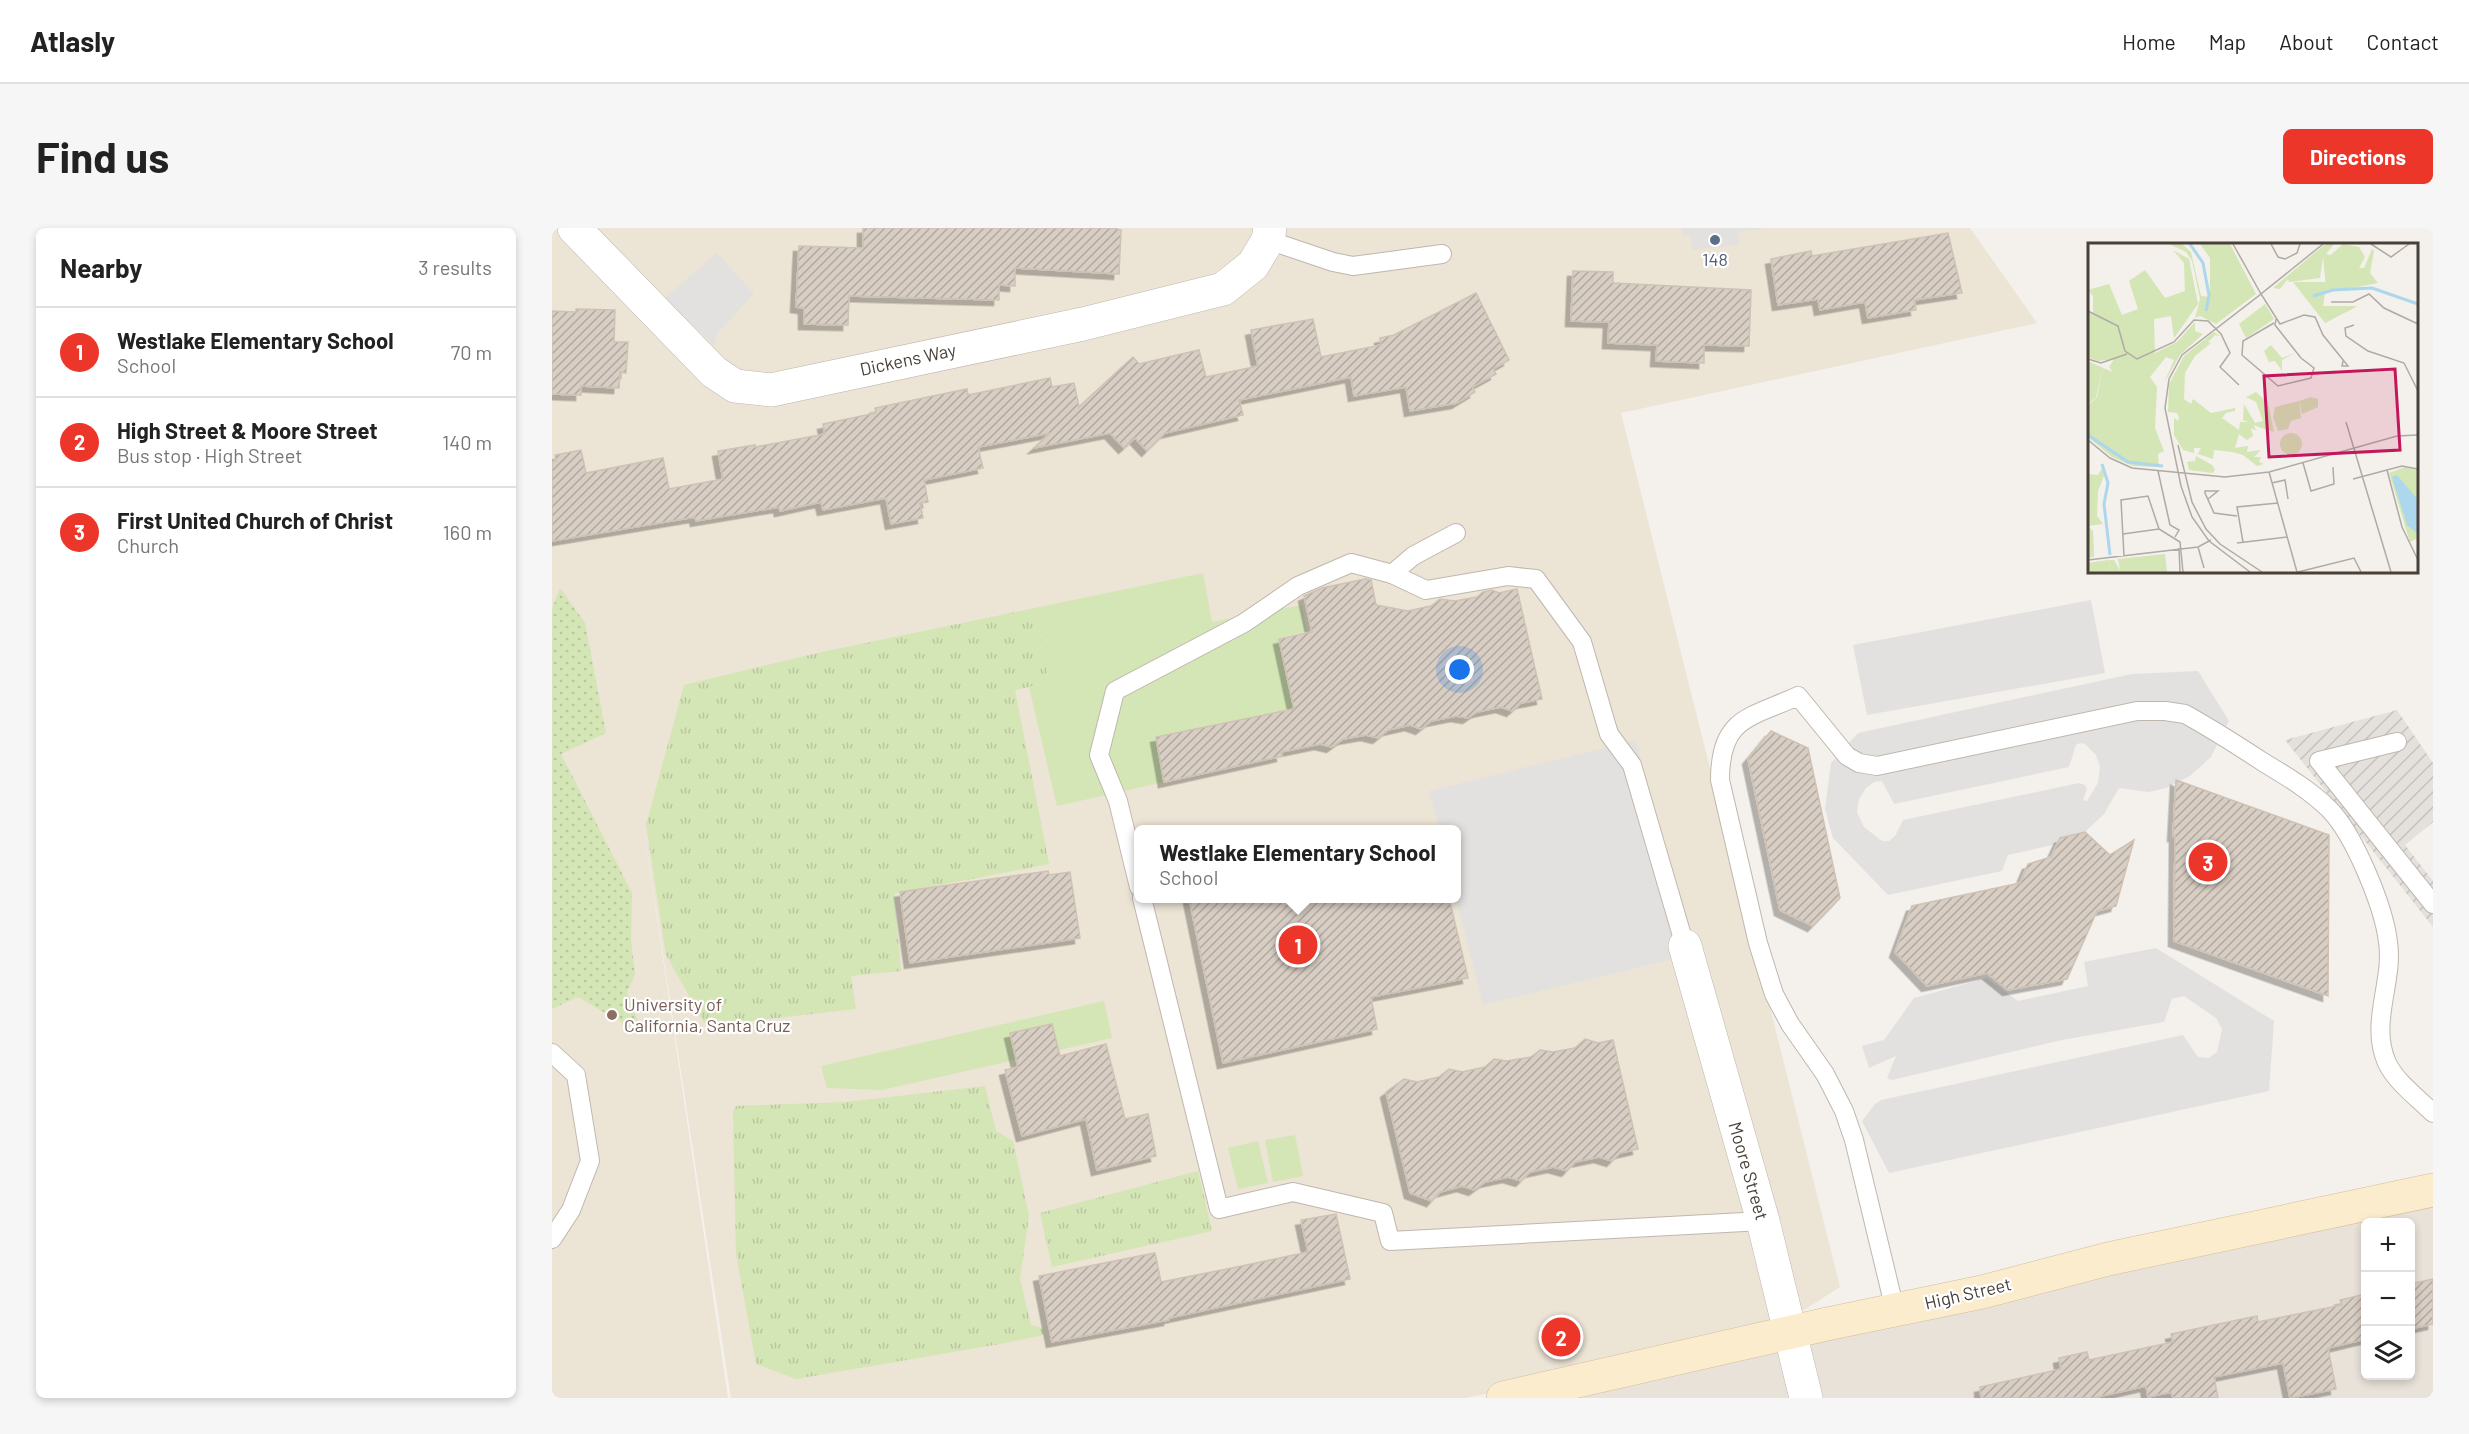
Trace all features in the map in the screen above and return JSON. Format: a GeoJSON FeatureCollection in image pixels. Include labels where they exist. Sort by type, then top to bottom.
{"type":"FeatureCollection","features":[{"type":"Feature","properties":{"kind":"main road","name":"High Street"},"geometry":{"type":"LineString","coordinates":[[1503,1398],[1982,1292],[2119,1256],[2433,1190]]}},
{"type":"Feature","properties":{"kind":"street","name":"Dickens Way"},"geometry":{"type":"LineString","coordinates":[[574,228],[714,372],[735,386],[771,390],[1083,324],[1223,289],[1253,265],[1269,234]]}},
{"type":"Feature","properties":{"kind":"street","name":"Moore Street"},"geometry":{"type":"LineString","coordinates":[[1685,946],[1763,1221],[1806,1398]]}},
{"type":"Feature","properties":{"kind":"lane"},"geometry":{"type":"LineString","coordinates":[[1269,234],[1333,262],[1353,266],[1442,254]]}},
{"type":"Feature","properties":{"kind":"lane"},"geometry":{"type":"LineString","coordinates":[[1392,574],[1413,555],[1456,532]]}},
{"type":"Feature","properties":{"kind":"lane"},"geometry":{"type":"LineString","coordinates":[[1134,866],[1118,801],[1100,755],[1115,691],[1244,623],[1298,586],[1351,563],[1392,574],[1426,590],[1508,576],[1536,579],[1582,642],[1609,734],[1632,765],[1685,946]]}},
{"type":"Feature","properties":{"kind":"lane"},"geometry":{"type":"LineString","coordinates":[[1894,1310],[1854,1140],[1844,1111],[1825,1074],[1790,1024],[1774,994],[1758,943],[1720,780],[1720,758],[1728,737],[1740,721],[1798,696],[1847,756],[1859,763],[1877,766],[2137,711],[2165,711],[2185,714],[2306,789],[2331,811],[2345,831],[2370,881],[2383,915],[2388,942],[2390,970],[2379,1022],[2382,1048],[2387,1064],[2433,1113]]}},
{"type":"Feature","properties":{"kind":"lane"},"geometry":{"type":"LineString","coordinates":[[2397,742],[2319,761],[2433,904]]}},
{"type":"Feature","properties":{"kind":"lane"},"geometry":{"type":"LineString","coordinates":[[1143,903],[1219,1209],[1293,1192],[1383,1213],[1390,1241],[1763,1221]]}},
{"type":"Feature","properties":{"kind":"lane"},"geometry":{"type":"LineString","coordinates":[[552,1053],[576,1075],[590,1161],[571,1210],[552,1239]]}},
{"type":"Feature","properties":{"kind":"shaded area"},"geometry":{"type":"Polygon","coordinates":[[[552,228],[1970,228],[2037,323],[1621,413],[1840,1287],[1752,1343],[1464,1398],[731,1398],[642,817],[728,1398],[552,1398],[552,228]]]}},
{"type":"Feature","properties":{"kind":"shaded area","name":"148"},"geometry":{"type":"Polygon","coordinates":[[[1682,228],[1764,228],[1738,232],[1739,245],[1692,250],[1690,235],[1682,236],[1682,228]]]}},
{"type":"Feature","properties":{"kind":"shaded area"},"geometry":{"type":"Polygon","coordinates":[[[717,253],[754,294],[717,333],[714,345],[664,299],[717,253]]]}},
{"type":"Feature","properties":{"kind":"shaded area"},"geometry":{"type":"Polygon","coordinates":[[[2091,600],[2105,673],[1867,715],[1853,645],[2091,600]]]}},
{"type":"Feature","properties":{"kind":"shaded area"},"geometry":{"type":"Polygon","coordinates":[[[2198,671],[2229,721],[2211,757],[2190,776],[2166,788],[2149,792],[2119,788],[2104,814],[2085,832],[2060,838],[2057,844],[2008,855],[2002,871],[1888,895],[1833,838],[1825,809],[1831,763],[1858,733],[2132,674],[2198,671]],[[2085,744],[2076,745],[2069,767],[1894,804],[1882,781],[1874,782],[1866,788],[1859,799],[1857,812],[1864,827],[1882,841],[1889,841],[1895,836],[1903,820],[2079,783],[2085,785],[2087,789],[2083,800],[2087,801],[2098,783],[2100,767],[2096,755],[2085,744]]]}},
{"type":"Feature","properties":{"kind":"shaded area"},"geometry":{"type":"Polygon","coordinates":[[[2397,710],[2433,763],[2433,822],[2405,845],[2433,881],[2433,927],[2285,740],[2397,710]]]}},
{"type":"Feature","properties":{"kind":"shaded area"},"geometry":{"type":"Polygon","coordinates":[[[1636,740],[1689,955],[1483,1005],[1457,903],[1461,903],[1461,825],[1438,825],[1429,791],[1636,740]]]}},
{"type":"Feature","properties":{"kind":"shaded area"},"geometry":{"type":"Polygon","coordinates":[[[2156,948],[2274,1021],[2269,1091],[1889,1173],[1862,1121],[1881,1100],[2183,1035],[2198,1057],[2209,1058],[2217,1052],[2222,1029],[2216,1018],[2184,996],[2172,999],[2164,1022],[2062,1040],[1892,1080],[1887,1078],[1896,1056],[1869,1068],[1862,1046],[1884,1040],[1914,998],[1987,978],[2018,1001],[2088,986],[2084,962],[2156,948]]]}},
{"type":"Feature","properties":{"kind":"shaded area"},"geometry":{"type":"Polygon","coordinates":[[[2433,1200],[2433,1398],[1536,1398],[2433,1200]]]}},
{"type":"Feature","properties":{"kind":"green space"},"geometry":{"type":"Polygon","coordinates":[[[1203,573],[1212,622],[1302,605],[1307,632],[1278,638],[1294,710],[1156,737],[1164,782],[1057,806],[1029,687],[1049,682],[1035,608],[1203,573]]]}},
{"type":"Feature","properties":{"kind":"green space"},"geometry":{"type":"Polygon","coordinates":[[[560,588],[585,623],[606,733],[561,754],[632,893],[631,940],[635,974],[627,992],[643,1035],[578,997],[552,1009],[552,609],[560,588]]]}},
{"type":"Feature","properties":{"kind":"green space"},"geometry":{"type":"Polygon","coordinates":[[[1035,608],[1049,683],[1015,690],[1049,864],[894,894],[901,971],[851,976],[856,1009],[706,1026],[666,955],[646,825],[684,685],[822,652],[1035,608]]]}},
{"type":"Feature","properties":{"kind":"green space"},"geometry":{"type":"Polygon","coordinates":[[[1104,1001],[1112,1038],[882,1090],[827,1088],[821,1066],[1104,1001]]]}},
{"type":"Feature","properties":{"kind":"green space"},"geometry":{"type":"Polygon","coordinates":[[[985,1086],[996,1131],[1013,1141],[1029,1216],[1020,1279],[1031,1325],[1043,1328],[1044,1335],[796,1379],[756,1364],[736,1253],[733,1112],[736,1106],[846,1102],[985,1086]]]}},
{"type":"Feature","properties":{"kind":"green space"},"geometry":{"type":"Polygon","coordinates":[[[1295,1135],[1303,1176],[1273,1182],[1265,1140],[1295,1135]]]}},
{"type":"Feature","properties":{"kind":"green space"},"geometry":{"type":"Polygon","coordinates":[[[1258,1141],[1268,1183],[1238,1189],[1228,1148],[1258,1141]]]}},
{"type":"Feature","properties":{"kind":"green space"},"geometry":{"type":"Polygon","coordinates":[[[1198,1171],[1212,1231],[1052,1267],[1040,1213],[1198,1171]]]}},
{"type":"Feature","properties":{"kind":"building"},"geometry":{"type":"Polygon","coordinates":[[[863,228],[1113,228],[1121,230],[1119,274],[1015,268],[1015,286],[999,285],[999,300],[849,296],[848,325],[804,324],[804,308],[796,307],[799,246],[863,248],[863,228]]]}},
{"type":"Feature","properties":{"kind":"building"},"geometry":{"type":"Polygon","coordinates":[[[1948,233],[1962,293],[1914,300],[1916,310],[1868,318],[1865,302],[1820,310],[1818,299],[1778,305],[1771,259],[1811,251],[1812,256],[1948,233]]]}},
{"type":"Feature","properties":{"kind":"building"},"geometry":{"type":"Polygon","coordinates":[[[1573,271],[1613,272],[1613,283],[1751,290],[1749,346],[1704,345],[1704,363],[1656,361],[1657,345],[1608,343],[1609,322],[1571,321],[1573,271]]]}},
{"type":"Feature","properties":{"kind":"building"},"geometry":{"type":"Polygon","coordinates":[[[1476,293],[1509,360],[1493,369],[1496,374],[1472,387],[1475,392],[1457,403],[1410,411],[1406,387],[1354,396],[1351,377],[1239,400],[1243,415],[1165,433],[1147,451],[1135,438],[1124,448],[1110,433],[1034,448],[1050,433],[978,447],[983,468],[924,480],[928,502],[920,503],[923,518],[891,524],[886,498],[823,510],[821,502],[780,511],[779,507],[696,521],[695,517],[552,541],[552,462],[556,461],[555,455],[581,450],[586,473],[663,458],[669,489],[723,479],[718,451],[755,445],[755,447],[825,434],[823,424],[876,413],[875,408],[967,389],[968,395],[1050,378],[1052,387],[1074,383],[1079,407],[1133,357],[1139,364],[1199,350],[1206,377],[1258,366],[1251,330],[1313,319],[1321,357],[1381,345],[1380,338],[1394,335],[1476,293]]]}},
{"type":"Feature","properties":{"kind":"building"},"geometry":{"type":"Polygon","coordinates":[[[576,309],[615,310],[614,342],[628,342],[626,373],[620,372],[619,388],[581,386],[581,395],[552,394],[552,311],[576,312],[576,309]]]}},
{"type":"Feature","properties":{"kind":"building"},"geometry":{"type":"Polygon","coordinates":[[[1365,579],[1371,580],[1376,605],[1408,611],[1431,606],[1440,599],[1455,601],[1477,597],[1483,592],[1492,590],[1499,593],[1517,589],[1542,699],[1521,703],[1512,711],[1501,707],[1477,712],[1468,718],[1456,716],[1431,721],[1421,729],[1410,725],[1388,730],[1378,738],[1366,735],[1343,739],[1332,747],[1320,744],[1281,752],[1282,756],[1164,782],[1156,737],[1294,709],[1279,639],[1312,632],[1304,596],[1322,588],[1365,579]]]}},
{"type":"Feature","properties":{"kind":"building"},"geometry":{"type":"Polygon","coordinates":[[[1771,731],[1808,748],[1840,898],[1813,926],[1780,910],[1748,759],[1771,731]]]}},
{"type":"Feature","properties":{"kind":"building"},"geometry":{"type":"Polygon","coordinates":[[[2176,780],[2329,835],[2328,996],[2174,941],[2175,835],[2173,836],[2176,780]]]}},
{"type":"Feature","properties":{"kind":"building"},"geometry":{"type":"Polygon","coordinates":[[[2085,832],[2110,855],[2134,840],[2116,906],[2097,911],[2067,979],[2008,990],[1987,973],[1927,986],[1895,952],[1912,906],[2020,883],[2028,864],[2051,857],[2060,838],[2085,832]]]}},
{"type":"Feature","properties":{"kind":"building"},"geometry":{"type":"Polygon","coordinates":[[[1048,871],[1049,875],[1070,872],[1080,938],[910,963],[900,892],[1048,871]]]}},
{"type":"Feature","properties":{"kind":"building"},"geometry":{"type":"Polygon","coordinates":[[[1190,903],[1450,903],[1468,978],[1371,997],[1377,1029],[1223,1063],[1190,903]]]}},
{"type":"Feature","properties":{"kind":"building"},"geometry":{"type":"Polygon","coordinates":[[[1052,1024],[1060,1056],[1106,1044],[1125,1119],[1148,1114],[1156,1156],[1097,1170],[1086,1119],[1022,1136],[1005,1070],[1018,1067],[1010,1033],[1052,1024]]]}},
{"type":"Feature","properties":{"kind":"building"},"geometry":{"type":"Polygon","coordinates":[[[1585,1039],[1598,1043],[1613,1040],[1638,1149],[1620,1153],[1612,1161],[1599,1157],[1575,1162],[1567,1171],[1553,1167],[1530,1172],[1521,1181],[1508,1177],[1485,1182],[1474,1190],[1462,1186],[1440,1192],[1432,1201],[1410,1193],[1386,1092],[1404,1079],[1417,1082],[1439,1077],[1449,1069],[1462,1072],[1485,1067],[1494,1059],[1507,1061],[1531,1057],[1540,1050],[1553,1052],[1575,1048],[1585,1039]]]}},
{"type":"Feature","properties":{"kind":"building"},"geometry":{"type":"Polygon","coordinates":[[[1336,1214],[1350,1279],[1169,1318],[1169,1320],[1052,1342],[1039,1276],[1155,1253],[1161,1282],[1237,1267],[1308,1252],[1301,1220],[1336,1214]]]}},
{"type":"Feature","properties":{"kind":"building"},"geometry":{"type":"Polygon","coordinates":[[[2433,1279],[2433,1324],[2415,1328],[2415,1326],[2415,1283],[2433,1279]]]}},
{"type":"Feature","properties":{"kind":"building"},"geometry":{"type":"Polygon","coordinates":[[[2361,1295],[2361,1340],[2328,1348],[2336,1389],[2290,1398],[2283,1363],[2214,1377],[2218,1398],[2173,1398],[2171,1392],[2148,1397],[2146,1386],[2093,1398],[1981,1398],[1980,1387],[2061,1369],[2059,1358],[2087,1352],[2089,1360],[2173,1342],[2171,1334],[2257,1316],[2258,1322],[2342,1305],[2340,1300],[2361,1295]]]}},
{"type":"Feature","properties":{"kind":"place","name":"148"},"geometry":{"type":"Point","coordinates":[1715,240]}},
{"type":"Feature","properties":{"kind":"place","name":"First United Church of Christ"},"geometry":{"type":"Point","coordinates":[2208,862]}},
{"type":"Feature","properties":{"kind":"place","name":"Westlake Elementary School"},"geometry":{"type":"Point","coordinates":[1298,945]}},
{"type":"Feature","properties":{"kind":"place","name":"University of California, Santa Cruz"},"geometry":{"type":"Point","coordinates":[612,1015]}},
{"type":"Feature","properties":{"kind":"place","name":"High Street & Moore Street"},"geometry":{"type":"Point","coordinates":[1561,1337]}}]}
